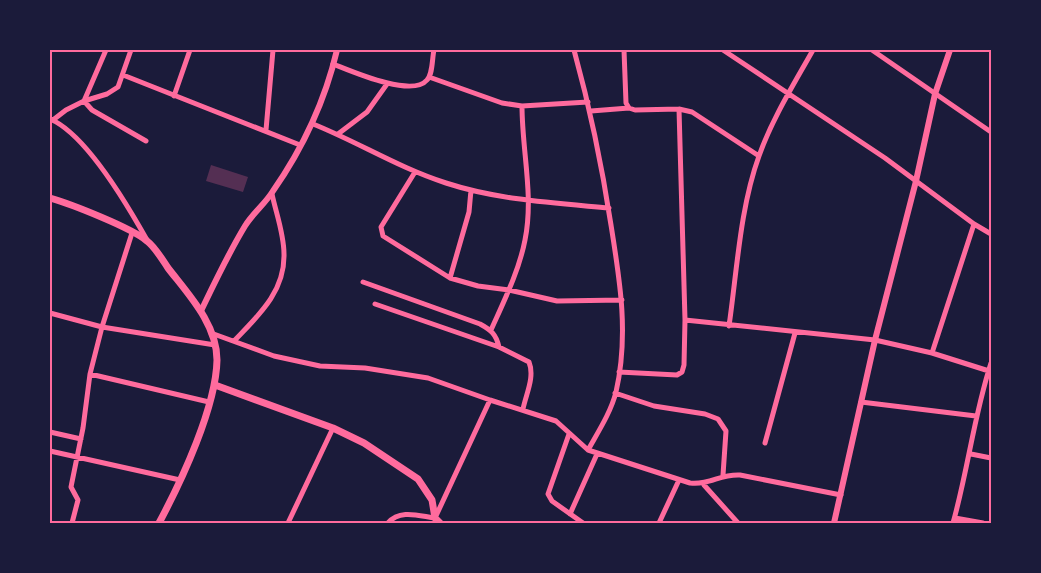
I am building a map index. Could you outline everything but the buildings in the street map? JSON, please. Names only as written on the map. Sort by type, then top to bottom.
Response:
[{"type":"main road","points":[[50,198],[147,241],[201,311],[212,333],[217,358],[215,385],[180,480],[159,523]]},
{"type":"main road","points":[[215,385],[333,428],[364,444],[418,479],[432,500],[438,521]]},
{"type":"street","points":[[84,101],[106,50]]},
{"type":"street","points":[[131,50],[124,75],[118,87],[108,94],[84,101],[52,119],[79,142],[98,164],[147,241]]},
{"type":"street","points":[[174,96],[190,50]]},
{"type":"street","points":[[266,130],[273,50]]},
{"type":"street","points":[[201,311],[222,266],[245,225],[257,208],[272,194],[313,124],[337,50]]},
{"type":"street","points":[[334,64],[387,84],[416,86],[423,84],[429,77],[434,50]]},
{"type":"street","points":[[574,50],[590,111],[608,208],[622,300],[623,342],[615,393],[604,422],[588,450]]},
{"type":"street","points":[[624,50],[626,103],[629,108]]},
{"type":"street","points":[[722,50],[788,93],[991,234]]},
{"type":"street","points":[[729,326],[749,193],[759,156],[788,93],[813,50]]},
{"type":"street","points":[[872,50],[991,132]]},
{"type":"street","points":[[834,523],[875,340],[916,181],[935,94],[950,50]]},
{"type":"street","points":[[124,75],[300,145]]},
{"type":"street","points":[[429,77],[502,103],[522,106],[588,102]]},
{"type":"street","points":[[338,134],[367,112],[387,84]]},
{"type":"street","points":[[84,101],[92,110],[146,141]]},
{"type":"street","points":[[491,330],[509,290],[525,240],[528,200],[522,106]]},
{"type":"street","points":[[590,111],[629,108],[635,110],[679,109],[702,117],[759,156]]},
{"type":"street","points":[[619,372],[677,375],[682,372],[685,320],[679,109]]},
{"type":"street","points":[[313,124],[338,134],[415,172],[471,190],[528,200],[608,208]]},
{"type":"street","points":[[415,172],[383,222],[381,232],[401,248],[450,278],[478,286],[509,290],[556,301],[622,300]]},
{"type":"street","points":[[450,278],[469,212],[471,190]]},
{"type":"street","points":[[234,341],[276,293],[283,273],[284,253],[272,194]]},
{"type":"street","points":[[932,353],[974,224]]},
{"type":"street","points":[[72,523],[78,500],[72,487],[90,374],[102,327],[132,233]]},
{"type":"street","points":[[363,282],[480,324],[491,330],[497,337],[499,347]]},
{"type":"street","points":[[375,304],[499,347],[529,362],[531,369],[523,409]]},
{"type":"street","points":[[50,314],[102,327],[215,345]]},
{"type":"street","points":[[685,320],[875,340],[932,353],[989,370]]},
{"type":"street","points":[[765,443],[795,332]]},
{"type":"street","points":[[212,333],[274,356],[320,366],[365,368],[428,378],[490,400],[523,409],[556,421],[588,450],[597,454],[679,480],[704,485],[738,523]]},
{"type":"street","points":[[983,523],[954,520],[971,454],[976,416],[991,363]]},
{"type":"street","points":[[90,374],[209,402]]},
{"type":"street","points":[[615,393],[654,406],[705,414],[718,419],[726,431],[722,475]]},
{"type":"street","points":[[388,523],[398,515],[407,514],[438,521],[490,400]]},
{"type":"street","points":[[861,402],[976,416]]},
{"type":"street","points":[[288,523],[333,428]]},
{"type":"street","points":[[50,432],[81,439]]},
{"type":"street","points":[[569,434],[548,494],[552,501],[583,523]]},
{"type":"street","points":[[50,450],[180,480]]},
{"type":"street","points":[[570,514],[597,454]]},
{"type":"street","points":[[971,454],[991,458]]},
{"type":"street","points":[[704,485],[722,475],[740,475],[841,495]]},
{"type":"street","points":[[659,523],[679,480]]}]
